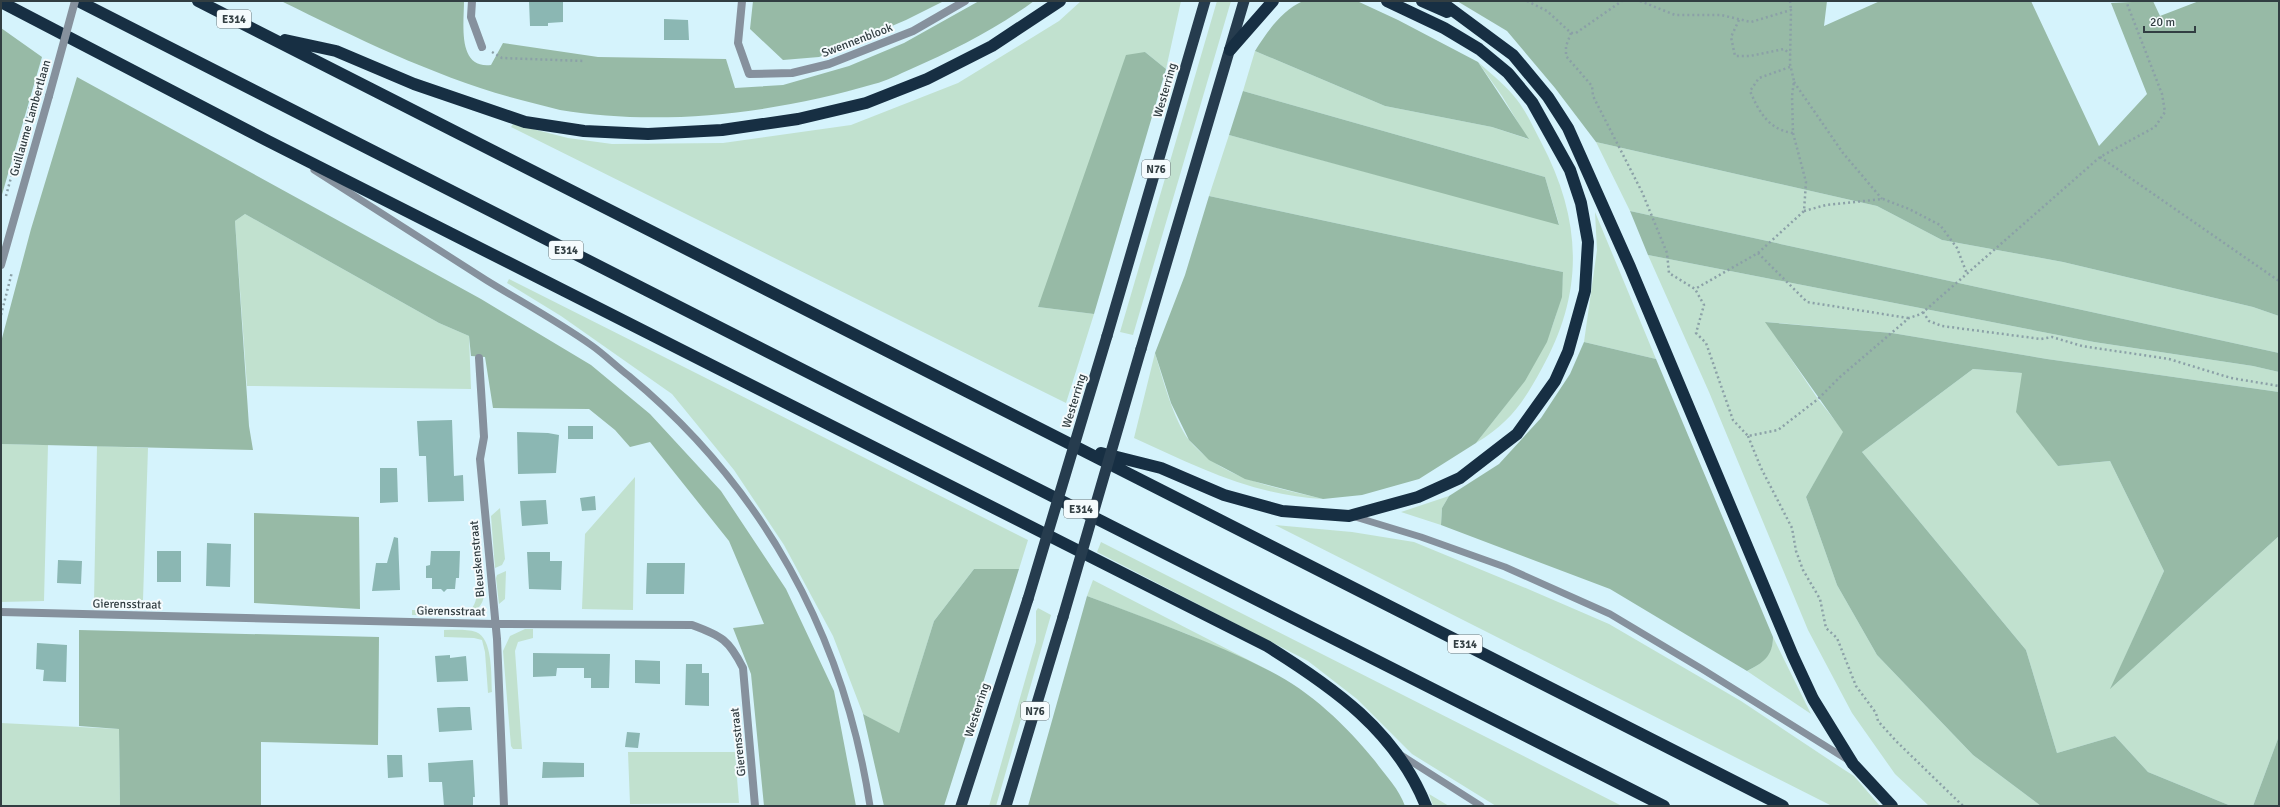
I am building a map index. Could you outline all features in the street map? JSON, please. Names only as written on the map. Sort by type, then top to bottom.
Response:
[{"type":"highway","name":"E314","points":[[78,1],[338,135],[1143,540],[1664,806]]},
{"type":"highway","name":"E314","points":[[198,1],[1783,806]]},
{"type":"highway","points":[[270,37],[336,51],[414,84],[525,122],[584,131],[648,134],[722,130],[798,119],[866,103],[927,79],[992,46],[1060,1]]},
{"type":"highway","name":"Westerring","points":[[961,806],[1028,599],[1205,1]]},
{"type":"highway","name":"N76","points":[[1006,806],[1244,1]]},
{"type":"highway","points":[[1230,50],[1273,1]]},
{"type":"highway","points":[[1075,446],[1161,468],[1224,495],[1282,511],[1349,516],[1418,497],[1460,478],[1517,434],[1555,381],[1568,352],[1585,291],[1588,242],[1581,203],[1570,170],[1532,102],[1508,73],[1479,49],[1444,28],[1387,1]]},
{"type":"highway","points":[[1422,1],[1459,17]]},
{"type":"highway","points":[[1440,1],[1459,17],[1513,55],[1548,98],[1568,128],[1630,267],[1793,656],[1813,699],[1853,764],[1892,806]]},
{"type":"highway","points":[[1,2],[268,141],[1267,646],[1319,678],[1360,713],[1399,754],[1426,806]]},
{"type":"street","name":"Guillaume Lambertlaan","points":[[1,265],[75,1]]},
{"type":"street","points":[[472,1],[471,17],[482,47]]},
{"type":"street","name":"Swennenblook","points":[[742,1],[738,43],[749,74],[792,74],[829,64],[912,31],[965,1]]},
{"type":"street","name":"Bleuskenstraat","points":[[478,358],[484,437],[480,459],[494,624],[504,806]]},
{"type":"street","name":"Gierensstraat","points":[[1,612],[494,624],[692,625],[716,634],[732,647],[743,668],[755,806]]},
{"type":"lane","points":[[268,141],[591,345],[664,406],[726,472],[773,537],[810,606],[841,686],[865,776],[870,806]]},
{"type":"lane","points":[[1349,516],[1421,537],[1505,567],[1610,614],[1702,669],[1853,764]]},
{"type":"lane","points":[[1399,754],[1481,806]]},
{"type":"path","points":[[1527,1],[1547,11],[1571,32],[1576,32],[1622,1]]},
{"type":"path","points":[[1640,1],[1675,15],[1721,15],[1751,22],[1791,10]]},
{"type":"path","points":[[1790,1],[1790,67],[1794,81],[1843,153],[1883,199]]},
{"type":"path","points":[[1748,436],[1778,430],[1818,399],[1840,377],[1909,318],[1923,312],[1968,274],[2100,157],[2155,127],[2164,112],[2162,94],[2126,1]]},
{"type":"path","points":[[1739,20],[1731,37],[1736,56],[1750,56],[1784,49],[1790,54]]},
{"type":"path","points":[[1571,32],[1566,46],[1566,56],[1592,86],[1593,96],[1642,192],[1667,253],[1669,273],[1695,289],[1704,305],[1696,333],[1706,343],[1733,420],[1748,436],[1761,468],[1792,528],[1796,551],[1803,570],[1820,599],[1826,628],[1837,638],[1856,686],[1876,714],[1878,721],[1896,741],[1963,806]]},
{"type":"path","points":[[482,47],[502,58],[584,61]]},
{"type":"path","points":[[1790,67],[1759,78],[1750,91],[1758,109],[1777,130],[1793,133]]},
{"type":"path","points":[[1794,81],[1792,96],[1793,133],[1806,182],[1804,211]]},
{"type":"path","points":[[2100,157],[2279,281]]},
{"type":"path","points":[[1695,289],[1758,253],[1804,211],[1826,205],[1883,199],[1909,209],[1940,225],[1957,248],[1968,274]]},
{"type":"path","points":[[1758,253],[1807,302],[1909,318]]},
{"type":"path","points":[[1923,312],[1929,321],[1942,326],[2041,338],[2052,337],[2082,346],[2169,359],[2231,378],[2279,386]]},
{"type":"green space","points":[[281,1],[464,1],[465,43],[472,60],[480,64],[491,65],[503,43],[598,57],[726,59],[735,88],[783,85],[849,66],[904,43],[979,1],[1034,1],[1005,21],[959,47],[879,83],[798,103],[758,109],[678,117],[638,117],[599,115],[560,110],[459,81],[399,56]]},
{"type":"green space","points":[[753,1],[944,1],[906,20],[819,57],[783,60],[750,29]]},
{"type":"green space","points":[[1081,1],[1181,1],[1166,69],[1145,52],[1038,307],[1094,314],[1066,403],[511,127],[513,124],[568,138],[612,144],[723,143],[851,125],[958,83],[1059,21]]},
{"type":"green space","points":[[1217,1],[1231,1],[1133,335],[1120,332]]},
{"type":"green space","points":[[1303,1],[1357,1],[1398,20],[1478,62],[1529,139],[1492,127],[1385,106],[1255,51],[1281,16],[1295,5]]},
{"type":"green space","points":[[1457,1],[1827,1],[1824,26],[1880,1],[2031,1],[2099,146],[2147,94],[2111,3],[2153,1],[2160,16],[2199,1],[2279,1],[2279,316],[2253,307],[2063,262],[1942,240],[1877,206],[1596,142],[1555,88],[1507,31]]},
{"type":"green space","points":[[1,28],[42,57],[1,198]]},
{"type":"green space","points":[[1255,51],[1385,106],[1492,127],[1528,139],[1502,96],[1478,62],[1509,91],[1517,100],[1528,118],[1555,171],[1564,200],[1571,228],[1573,256],[1571,284],[1565,312],[1555,341],[1528,393],[1498,428],[1476,443],[1521,384],[1545,343],[1554,321],[1560,298],[1563,272],[1209,196],[1229,135],[1559,224],[1545,177],[1243,91]]},
{"type":"green space","points":[[1145,52],[1166,69],[1094,314],[1038,307],[1126,55]]},
{"type":"green space","points":[[77,77],[481,299],[591,365],[650,414],[721,491],[786,589],[834,691],[856,806],[764,806],[751,674],[733,628],[764,624],[729,541],[650,442],[630,447],[615,430],[589,409],[493,408],[485,357],[471,356],[469,336],[439,323],[245,214],[235,221],[249,426],[253,450],[1,444],[1,342],[31,229]]},
{"type":"green space","points":[[1243,91],[1545,177],[1559,225],[1229,135]]},
{"type":"green space","points":[[1596,142],[1877,206],[1942,240],[2063,262],[2253,307],[2279,316],[2279,353],[1630,211]]},
{"type":"green space","points":[[1209,196],[1563,272],[1562,297],[1547,342],[1525,381],[1476,443],[1419,479],[1362,495],[1323,499],[1245,479],[1209,460],[1189,440],[1171,403],[1155,353],[1185,275]]},
{"type":"green space","points":[[1630,211],[2279,353],[2279,372],[2253,366],[2094,342],[1648,255]]},
{"type":"green space","points":[[1595,212],[1656,359],[1584,342],[1597,250]]},
{"type":"green space","points":[[245,214],[439,323],[469,336],[471,389],[247,386],[235,221]]},
{"type":"green space","points":[[1648,255],[2094,342],[2253,366],[2279,372],[2279,392],[2047,359],[1892,333],[1766,322],[1818,399],[1844,432],[1806,497],[1837,585],[1877,655],[1973,755],[2041,806],[1929,806],[1895,774],[1852,713],[1808,630],[1709,392]]},
{"type":"green space","points":[[509,279],[1028,540],[1019,569],[974,569],[934,621],[899,734],[863,714],[833,636],[784,545],[734,470],[672,394],[561,316],[507,283]]},
{"type":"green space","points":[[1765,322],[1892,333],[2047,359],[2279,392],[2279,536],[2110,689],[2164,571],[2110,461],[2058,466],[2016,412],[2022,373],[1973,369],[1862,452],[2026,650],[2057,753],[2115,736],[2148,772],[2231,806],[2041,806],[1973,755],[1877,655],[1837,585],[1806,497],[1843,432]]},
{"type":"green space","points":[[1584,342],[1656,359],[1773,637],[1773,644],[1766,658],[1758,665],[1747,671],[1610,589],[1441,525],[1442,508],[1449,496],[1499,464],[1541,418],[1570,374]]},
{"type":"green space","points":[[1155,353],[1178,422],[1189,440],[1202,454],[1217,464],[1251,480],[1269,486],[1323,499],[1298,497],[1249,486],[1203,469],[1134,438]]},
{"type":"green space","points":[[1973,369],[2022,373],[2058,466],[2110,461],[2164,571],[2111,688],[2279,536],[2279,736],[2253,806],[2231,806],[2148,772],[2115,736],[2057,753],[2026,650],[1862,452]]},
{"type":"green space","points":[[1,444],[48,445],[44,601],[1,602]]},
{"type":"green space","points":[[97,446],[148,448],[143,600],[94,601]]},
{"type":"green space","points":[[635,477],[633,610],[582,609],[585,534]]},
{"type":"green space","points":[[1449,496],[1442,508],[1441,525],[1401,512]]},
{"type":"green space","points":[[500,508],[505,559],[502,565],[495,568],[491,516]]},
{"type":"green space","points":[[254,513],[359,517],[360,609],[254,603]]},
{"type":"green space","points":[[1275,525],[1352,532],[1414,542],[1609,624],[1741,701],[1854,776],[1880,806],[1832,806]]},
{"type":"green space","points":[[1101,542],[1622,806],[1496,806],[1412,754],[1357,699],[1308,661],[1097,552]]},
{"type":"green space","points":[[974,569],[1019,569],[944,806],[884,806],[863,714],[899,733],[934,621]]},
{"type":"green space","points":[[506,571],[505,599],[499,604],[496,578],[497,575]]},
{"type":"green space","points":[[480,574],[484,574],[484,594],[481,604],[473,612],[466,616],[412,615],[412,610],[465,613],[470,610],[475,603],[476,578],[479,579]]},
{"type":"green space","points":[[1093,580],[1270,671],[1187,634],[1087,596]]},
{"type":"green space","points":[[1087,596],[1225,650],[1285,679],[1313,699],[1340,722],[1364,748],[1396,788],[1405,806],[1028,806]]},
{"type":"green space","points":[[1038,608],[1051,615],[996,806],[989,806],[1036,642],[1036,611]]},
{"type":"green space","points":[[525,629],[533,629],[533,638],[518,642],[515,651],[522,749],[513,749],[511,746],[503,651],[510,636]]},
{"type":"green space","points":[[79,630],[379,637],[378,745],[261,742],[261,806],[120,806],[119,729],[79,726]]},
{"type":"green space","points":[[444,630],[469,630],[482,636],[486,642],[490,658],[492,692],[488,693],[485,652],[482,640],[474,638],[444,637]]},
{"type":"green space","points":[[1773,637],[1811,714],[1747,671],[1766,658],[1771,648]]},
{"type":"green space","points":[[1,723],[119,729],[120,806],[1,806]]},
{"type":"green space","points":[[2279,736],[2279,806],[2253,806]]},
{"type":"green space","points":[[628,752],[735,752],[739,803],[630,804]]},
{"type":"green space","points":[[1429,794],[1449,806],[1433,806]]},
{"type":"building","points":[[529,1],[563,1],[563,22],[548,23],[548,26],[530,26]]},
{"type":"building","points":[[664,19],[688,20],[689,40],[664,40]]},
{"type":"building","points":[[452,420],[454,476],[463,475],[464,501],[428,502],[426,456],[419,456],[417,421]]},
{"type":"building","points":[[568,426],[593,426],[593,439],[568,439]]},
{"type":"building","points":[[517,432],[548,433],[559,435],[556,473],[518,474]]},
{"type":"building","points":[[380,468],[397,468],[398,502],[380,503]]},
{"type":"building","points":[[595,496],[596,510],[582,511],[580,498]]},
{"type":"building","points":[[546,500],[548,524],[522,526],[520,501]]},
{"type":"building","points":[[394,537],[398,538],[400,590],[372,591],[376,563],[387,563]]},
{"type":"building","points":[[207,543],[231,544],[230,587],[206,586]]},
{"type":"building","points":[[157,551],[181,551],[181,582],[157,582]]},
{"type":"building","points":[[431,551],[460,551],[459,578],[456,578],[455,589],[447,589],[444,592],[441,589],[432,589],[432,578],[426,578],[426,566],[430,565]]},
{"type":"building","points":[[527,552],[550,552],[550,561],[562,561],[561,590],[529,589]]},
{"type":"building","points":[[58,560],[82,561],[81,584],[57,583]]},
{"type":"building","points":[[647,563],[685,563],[684,594],[646,594]]},
{"type":"building","points":[[37,643],[67,645],[66,682],[43,681],[44,670],[36,669]]},
{"type":"building","points":[[533,653],[610,654],[609,688],[591,688],[591,678],[584,678],[584,668],[557,668],[556,676],[533,677]]},
{"type":"building","points":[[450,655],[450,658],[466,656],[468,681],[437,682],[435,656]]},
{"type":"building","points":[[635,660],[660,661],[660,684],[635,683]]},
{"type":"building","points":[[686,664],[702,664],[702,673],[709,673],[709,706],[685,705]]},
{"type":"building","points":[[470,707],[472,730],[439,732],[437,708]]},
{"type":"building","points":[[627,732],[640,733],[638,748],[625,747]]},
{"type":"building","points":[[387,755],[402,755],[403,777],[388,778]]},
{"type":"building","points":[[473,760],[475,797],[473,797],[473,806],[444,806],[442,782],[429,782],[428,763]]},
{"type":"building","points":[[543,762],[584,763],[584,777],[542,778]]}]
